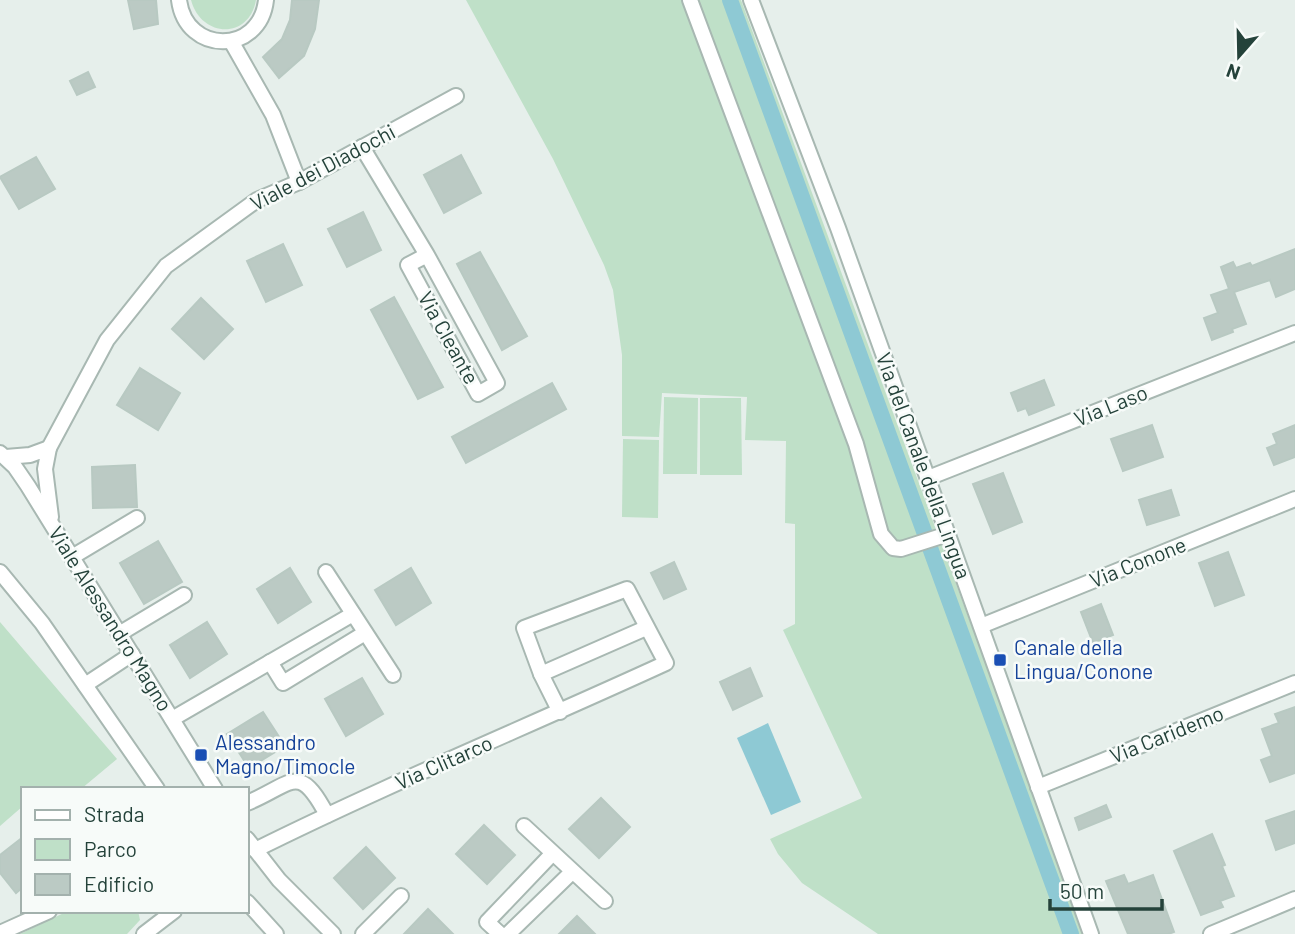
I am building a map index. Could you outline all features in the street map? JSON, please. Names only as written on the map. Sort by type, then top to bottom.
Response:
[{"type":"street","points":[[179,0],[185,20],[197,33],[212,40],[231,41],[253,30],[263,15],[266,0]]},
{"type":"street","points":[[690,0],[856,444],[881,534],[893,548],[911,547],[941,536]]},
{"type":"street","name":"Via del Canale della Lingua","points":[[751,0],[838,228],[928,478],[941,536],[981,626],[1091,934]]},
{"type":"street","points":[[231,41],[273,114],[299,181]]},
{"type":"street","name":"Viale dei Diadochi","points":[[52,526],[45,469],[49,448],[107,340],[166,266],[257,200],[299,181],[456,96]]},
{"type":"street","name":"Via Cleante","points":[[362,147],[427,255],[497,383],[478,394],[408,265],[427,255]]},
{"type":"street","name":"Via Laso","points":[[928,478],[1295,333]]},
{"type":"street","points":[[3,455],[30,455],[49,448]]},
{"type":"street","name":"Viale Alessandro Magno","points":[[3,455],[19,472],[214,787]]},
{"type":"street","name":"Via Conone","points":[[981,626],[1295,499]]},
{"type":"street","points":[[72,557],[137,518]]},
{"type":"street","points":[[0,572],[42,623],[156,787]]},
{"type":"street","points":[[326,572],[393,675]]},
{"type":"street","name":"Via Clitarco","points":[[251,845],[327,815],[560,712],[666,663],[627,589],[524,628],[541,674],[560,712]]},
{"type":"street","points":[[120,634],[184,595]]},
{"type":"street","points":[[173,719],[353,614]]},
{"type":"street","points":[[541,674],[646,628]]},
{"type":"street","points":[[270,662],[283,683],[365,633]]},
{"type":"street","points":[[85,685],[132,654]]},
{"type":"street","name":"Via Caridemo","points":[[1038,787],[1295,683]]},
{"type":"street","points":[[248,803],[290,782],[300,781],[314,791],[327,815]]},
{"type":"street","points":[[524,826],[605,901]]},
{"type":"street","points":[[251,845],[288,889],[333,934]]},
{"type":"street","points":[[500,934],[487,922],[552,854]]},
{"type":"street","points":[[508,934],[572,872]]},
{"type":"street","points":[[363,934],[401,896]]},
{"type":"street","points":[[1210,934],[1295,899]]},
{"type":"street","points":[[248,903],[276,934]]},
{"type":"street","points":[[0,933],[45,913]]},
{"type":"street","points":[[149,930],[171,913]]},
{"type":"green space","points":[[191,0],[256,0],[252,13],[244,22],[235,28],[225,29],[204,22],[196,13]]},
{"type":"green space","points":[[466,0],[741,0],[1085,934],[878,934],[802,883],[778,854],[770,839],[862,798],[783,630],[795,624],[795,524],[785,523],[786,441],[745,440],[747,397],[662,393],[659,437],[622,436],[622,355],[613,290],[604,265],[553,159]]},
{"type":"green space","points":[[664,397],[698,398],[697,474],[663,474]]},
{"type":"green space","points":[[700,398],[741,398],[742,475],[700,475]]},
{"type":"green space","points":[[623,439],[659,440],[658,518],[622,517]]},
{"type":"green space","points":[[0,622],[117,759],[83,787],[21,787],[21,808],[0,826]]},
{"type":"green space","points":[[64,913],[138,913],[140,920],[127,934],[20,934]]},
{"type":"water","points":[[768,723],[801,802],[771,815],[737,738]]},
{"type":"building","points":[[128,0],[156,0],[158,24],[134,29]]},
{"type":"building","points":[[292,0],[319,0],[315,29],[304,56],[279,78],[263,57],[282,39],[290,20]]},
{"type":"building","points":[[88,72],[95,87],[77,95],[70,81]]},
{"type":"building","points":[[461,155],[481,193],[444,213],[424,175]]},
{"type":"building","points":[[36,157],[55,189],[19,209],[0,177]]},
{"type":"building","points":[[363,212],[381,250],[347,267],[328,229]]},
{"type":"building","points":[[283,244],[302,285],[266,302],[247,261]]},
{"type":"building","points":[[1295,249],[1295,289],[1276,297],[1270,280],[1234,292],[1246,324],[1212,340],[1204,318],[1218,313],[1211,295],[1229,289],[1221,267],[1233,262],[1236,268],[1250,263],[1252,266]]},
{"type":"building","points":[[480,252],[527,336],[502,350],[457,264]]},
{"type":"building","points":[[394,297],[443,387],[418,399],[371,310]]},
{"type":"building","points":[[201,298],[233,329],[204,359],[172,329]]},
{"type":"building","points":[[140,368],[180,393],[158,430],[117,405]]},
{"type":"building","points":[[1044,380],[1054,405],[1029,415],[1026,408],[1018,411],[1011,393]]},
{"type":"building","points":[[552,383],[566,409],[466,463],[452,437]]},
{"type":"building","points":[[1152,425],[1163,457],[1123,471],[1111,439]]},
{"type":"building","points":[[1295,425],[1295,457],[1274,465],[1267,448],[1277,444],[1273,434]]},
{"type":"building","points":[[135,465],[137,507],[93,508],[92,467]]},
{"type":"building","points":[[1003,473],[1022,522],[993,534],[973,484]]},
{"type":"building","points":[[1171,490],[1179,515],[1147,525],[1139,500]]},
{"type":"building","points":[[158,541],[182,582],[144,604],[120,563]]},
{"type":"building","points":[[1228,552],[1244,595],[1215,606],[1199,563]]},
{"type":"building","points":[[674,562],[686,589],[664,599],[651,573]]},
{"type":"building","points":[[290,568],[311,602],[278,623],[257,589]]},
{"type":"building","points":[[411,568],[431,603],[396,625],[375,590]]},
{"type":"building","points":[[1101,604],[1113,635],[1093,643],[1081,612]]},
{"type":"building","points":[[207,622],[227,654],[190,678],[170,645]]},
{"type":"building","points":[[750,668],[762,696],[733,710],[720,682]]},
{"type":"building","points":[[362,678],[383,714],[346,736],[325,699]]},
{"type":"building","points":[[1295,707],[1295,773],[1270,782],[1261,760],[1272,756],[1262,729],[1279,723],[1275,714]]},
{"type":"building","points":[[263,712],[285,746],[249,768],[227,734]]},
{"type":"building","points":[[601,798],[630,827],[599,858],[569,829]]},
{"type":"building","points":[[1106,805],[1111,817],[1079,830],[1075,818]]},
{"type":"building","points":[[1295,811],[1295,843],[1276,850],[1266,821]]},
{"type":"building","points":[[484,825],[515,855],[487,884],[456,854]]},
{"type":"building","points":[[1212,834],[1234,896],[1220,901],[1223,907],[1201,915],[1174,851]]},
{"type":"building","points":[[21,839],[21,889],[16,893],[0,873],[0,855]]},
{"type":"building","points":[[366,847],[395,878],[363,909],[334,878]]},
{"type":"building","points":[[1124,875],[1128,884],[1153,875],[1174,932],[1128,934],[1106,881]]},
{"type":"building","points":[[428,909],[453,934],[404,934]]},
{"type":"building","points":[[577,916],[595,934],[559,934]]},
{"type":"waterway","points":[[730,0],[1071,934]]},
{"type":"place","name":"Canale della Lingua/Conone","points":[[1000,660]]},
{"type":"place","name":"Alessandro Magno/Timocle","points":[[201,755]]}]
